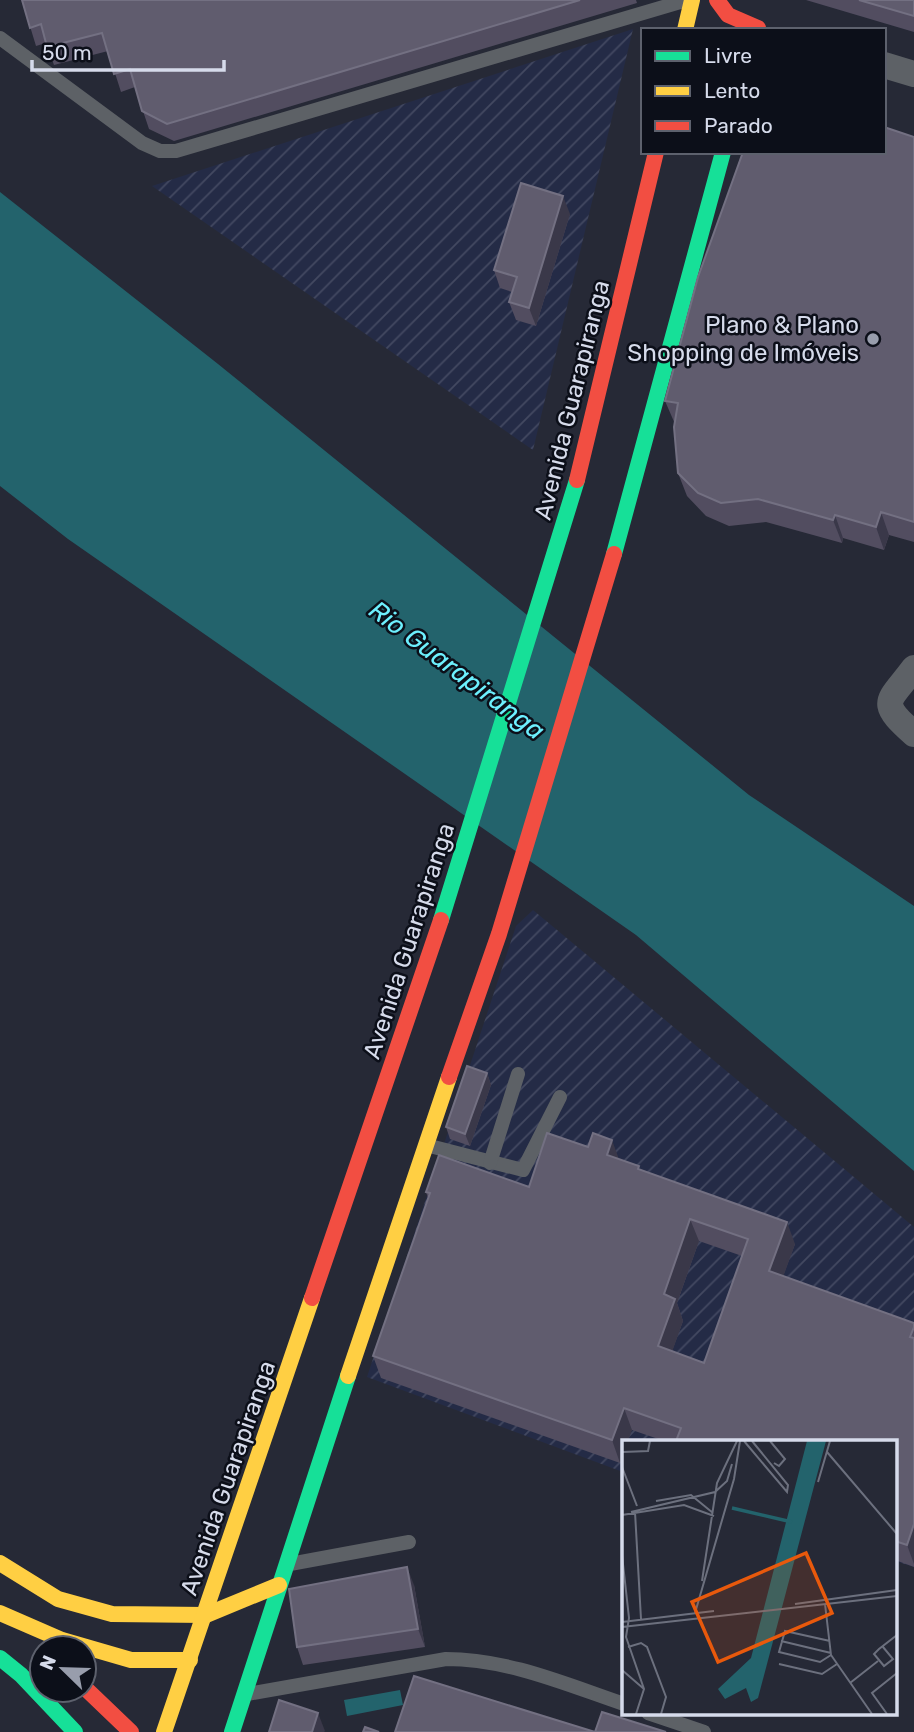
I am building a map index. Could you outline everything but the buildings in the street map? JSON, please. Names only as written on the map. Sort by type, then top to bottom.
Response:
[{"type":"main road","points":[[685,28],[690,0]]},
{"type":"main road","points":[[717,0],[719,8],[730,18],[760,24]]},
{"type":"main road","name":"Avenida Guarapiranga","points":[[164,1732],[453,886],[582,463],[656,154]]},
{"type":"main road","points":[[232,1732],[425,1145],[499,934],[633,492],[722,154]]},
{"type":"main road","points":[[0,1563],[58,1599],[112,1614],[206,1615],[279,1585]]},
{"type":"main road","points":[[0,1615],[62,1640],[131,1660],[190,1660]]},
{"type":"main road","points":[[0,1615],[28,1639]]},
{"type":"main road","points":[[0,1658],[21,1675],[75,1732]]},
{"type":"main road","points":[[98,1700],[131,1732]]},
{"type":"street","points":[[886,66],[914,74]]},
{"type":"street","points":[[914,668],[890,700],[890,711],[914,734]]},
{"type":"lane","points":[[0,38],[142,144],[160,151],[176,151],[690,0]]},
{"type":"lane","points":[[490,1163],[518,1074]]},
{"type":"lane","points":[[425,1145],[523,1170],[560,1097]]},
{"type":"lane","points":[[285,1565],[409,1542]]},
{"type":"lane","points":[[244,1695],[446,1659],[478,1659],[505,1664],[622,1703]]},
{"type":"lane","points":[[651,1714],[705,1732]]},
{"type":"shaded area","points":[[633,29],[533,450],[152,186]]},
{"type":"shaded area","points":[[533,910],[914,1227],[914,1567],[897,1562],[897,1440],[622,1440],[622,1472],[367,1377],[516,926]]},
{"type":"water","name":"Rio Guarapiranga","points":[[0,192],[218,364],[749,795],[914,906],[914,1171],[636,935],[68,539],[0,486]]},
{"type":"water","points":[[400,1690],[403,1705],[347,1716],[344,1700]]},
{"type":"traffic: fast","points":[[614,554],[722,154]]},
{"type":"traffic: fast","points":[[441,920],[577,480]]},
{"type":"traffic: fast","points":[[232,1732],[348,1376]]},
{"type":"traffic: fast","points":[[0,1658],[21,1675],[75,1732]]},
{"type":"traffic: slow","points":[[685,28],[692,0]]},
{"type":"traffic: slow","points":[[348,1376],[449,1077]]},
{"type":"traffic: slow","points":[[164,1732],[312,1298]]},
{"type":"traffic: slow","points":[[0,1563],[58,1599],[112,1614],[206,1615],[279,1585]]},
{"type":"traffic: slow","points":[[0,1613],[62,1640],[131,1660],[190,1660]]},
{"type":"traffic: jam","points":[[717,0],[728,15],[758,28]]},
{"type":"traffic: jam","points":[[577,480],[656,154]]},
{"type":"traffic: jam","points":[[449,1077],[499,934],[614,554]]},
{"type":"traffic: jam","points":[[312,1298],[441,920]]},
{"type":"traffic: jam","points":[[98,1700],[131,1732]]},
{"type":"place","name":"Plano & Plano Shopping de Imóveis","points":[[873,339]]}]
